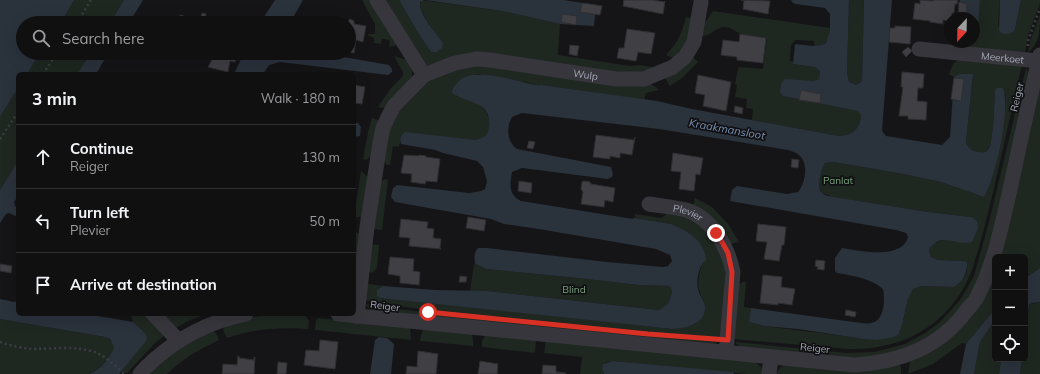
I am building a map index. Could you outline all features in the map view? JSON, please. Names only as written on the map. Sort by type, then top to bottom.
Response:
[{"type":"street","points":[[377,0],[424,75]]},
{"type":"street","name":"Wulp","points":[[357,316],[367,227],[383,128],[394,106],[424,75],[455,63],[476,59],[616,79],[644,79],[673,68],[685,57],[694,42],[701,2]]},
{"type":"street","name":"Meerkoet","points":[[919,49],[1035,58]]},
{"type":"street","name":"Reiger","points":[[357,316],[854,365],[888,361],[909,354],[928,345],[944,334],[960,320],[978,296],[996,249],[1035,58]]},
{"type":"street","name":"Plevier","points":[[649,204],[686,210],[701,218],[710,226],[722,242],[731,260],[732,272],[726,352]]},
{"type":"street","points":[[154,316],[178,341]]},
{"type":"street","points":[[140,374],[160,355],[193,332],[216,322],[238,316]]},
{"type":"street","points":[[769,374],[771,357]]},
{"type":"path","points":[[81,16],[91,0]]},
{"type":"path","points":[[1035,58],[1028,41],[1040,8]]},
{"type":"path","points":[[44,72],[52,60]]},
{"type":"path","points":[[0,139],[16,115]]},
{"type":"path","points":[[0,342],[23,348],[61,347],[92,351],[105,358],[123,374]]},
{"type":"green space","points":[[74,0],[124,0],[114,16],[65,16]]},
{"type":"green space","points":[[362,0],[371,0],[398,45],[389,47],[390,41],[385,39],[382,39],[381,44],[374,43],[374,38],[368,34],[375,33],[375,24]]},
{"type":"green space","points":[[383,0],[399,0],[431,52],[443,43],[424,16],[421,0],[502,11],[560,24],[558,55],[630,66],[641,65],[656,68],[629,75],[501,56],[425,65]]},
{"type":"green space","points":[[849,0],[864,0],[862,79],[861,82],[856,85],[849,82],[847,73]]},
{"type":"green space","points":[[980,0],[1000,0],[998,24],[1000,32],[1015,29],[1021,0],[1040,0],[1028,36],[1025,53],[972,48],[980,48],[980,12],[978,12]]},
{"type":"green space","points":[[713,11],[830,28],[828,39],[822,45],[814,46],[814,41],[796,40],[791,45],[790,61],[794,61],[793,64],[814,67],[820,71],[819,79],[784,96],[857,111],[861,115],[857,128],[852,133],[839,136],[752,120],[753,109],[746,108],[747,99],[735,97],[737,85],[735,84],[739,67],[763,69],[767,38],[742,34],[724,27],[721,27],[707,35],[701,36],[704,24]]},
{"type":"green space","points":[[1040,15],[1037,40],[1032,49],[1028,52],[1031,39]]},
{"type":"green space","points":[[686,17],[694,19],[693,32],[677,58],[667,56],[679,37]]},
{"type":"green space","points":[[691,55],[698,62],[682,78],[670,86],[665,78]]},
{"type":"green space","points":[[394,56],[407,60],[412,70],[412,77],[387,109],[378,107],[391,88],[403,76],[403,72]]},
{"type":"green space","name":"Panlat","points":[[961,57],[1022,65],[993,192],[972,271],[960,295],[948,310],[935,322],[920,332],[885,346],[867,349],[847,349],[734,339],[737,285],[743,282],[746,282],[744,307],[751,308],[749,322],[764,326],[877,340],[902,325],[908,299],[913,289],[921,286],[954,287],[966,275],[967,263],[965,261],[938,260],[931,257],[929,250],[937,242],[947,240],[968,243],[971,217],[928,212],[833,197],[822,193],[819,182],[820,174],[825,163],[834,162],[941,182],[984,197],[993,175],[1000,147],[1003,132],[1005,94],[996,88],[990,147],[986,152],[977,152],[969,148],[966,142],[973,74],[959,74],[954,77],[949,74],[953,64]]},
{"type":"green space","points":[[36,60],[86,60],[78,72],[28,72]]},
{"type":"green space","points":[[469,65],[650,83],[659,90],[646,93],[644,100],[536,85],[516,80],[477,74],[456,96],[476,103],[484,109],[489,119],[489,130],[486,137],[474,140],[446,137],[401,137],[399,147],[393,146],[390,165],[387,165],[382,159],[385,140],[396,115],[430,79]]},
{"type":"green space","points":[[1026,68],[1028,72],[989,252],[973,292],[959,311],[936,333],[909,349],[859,359],[740,347],[735,342],[847,353],[874,352],[905,344],[925,333],[940,322],[960,300],[974,276],[990,218]]},
{"type":"green space","points":[[1040,79],[1040,268],[1028,276],[1028,254],[999,254]]},
{"type":"green space","points":[[16,91],[16,164],[0,190],[0,117]]},
{"type":"green space","points":[[372,118],[381,121],[372,156],[366,160],[363,159]]},
{"type":"green space","points":[[361,171],[369,178],[364,216],[356,218],[356,205]]},
{"type":"green space","points":[[385,179],[388,180],[382,230],[375,229],[373,227],[379,183]]},
{"type":"green space","points":[[695,198],[712,207],[728,224],[739,242],[730,244],[693,208]]},
{"type":"green space","points":[[670,212],[687,215],[708,230],[726,263],[721,338],[618,330],[458,313],[364,300],[365,285],[369,284],[383,286],[377,290],[672,329],[704,301],[698,287],[703,262],[671,224],[635,219],[635,214],[661,218]]},
{"type":"green space","points":[[356,232],[361,235],[356,274]]},
{"type":"green space","points":[[379,245],[377,268],[372,273],[367,270],[370,246]]},
{"type":"green space","name":"Blind","points":[[474,264],[486,269],[638,285],[668,286],[671,288],[672,292],[668,304],[660,310],[487,291],[470,291]]},
{"type":"green space","points":[[992,271],[992,313],[966,344],[962,343],[933,364],[908,374],[910,362]]},
{"type":"green space","points":[[1040,302],[1040,374],[1020,374],[1022,362],[1028,362],[1028,315],[1030,304]]},
{"type":"green space","points":[[365,304],[418,312],[499,321],[719,341],[715,344],[371,311]]},
{"type":"green space","points":[[132,316],[148,316],[164,336],[156,342],[127,373],[121,371],[145,334],[133,322]]},
{"type":"green space","points":[[162,316],[201,316],[190,320],[176,328]]},
{"type":"green space","points":[[260,316],[306,316],[309,321],[308,329],[267,329],[227,338],[223,330],[225,324]]},
{"type":"green space","points":[[318,318],[410,327],[411,340],[315,330],[316,320]]},
{"type":"green space","points":[[0,319],[105,337],[111,341],[114,348],[104,363],[89,374],[0,374]]},
{"type":"green space","points":[[992,324],[992,362],[1001,362],[999,374],[974,374],[980,342]]},
{"type":"green space","points":[[424,328],[472,333],[473,346],[420,341]]},
{"type":"green space","points":[[211,330],[216,333],[219,340],[192,355],[167,374],[149,374],[181,345]]},
{"type":"green space","points":[[486,334],[536,339],[535,353],[482,347],[482,341]]},
{"type":"green space","points":[[546,340],[754,361],[761,367],[764,374],[746,374],[613,361],[604,363],[604,374],[580,374],[582,357],[544,353]]},
{"type":"green space","points":[[788,364],[899,364],[901,367],[901,374],[775,374],[781,367]]},
{"type":"water","points":[[0,0],[74,0],[65,16],[16,16],[16,60],[36,60],[28,72],[16,72],[16,91],[0,117]]},
{"type":"water","points":[[124,0],[143,0],[133,16],[114,16]]},
{"type":"water","points":[[275,0],[303,0],[294,16],[265,16]]},
{"type":"water","points":[[399,0],[424,0],[420,2],[422,13],[428,24],[443,43],[442,48],[436,52],[431,52]]},
{"type":"water","points":[[425,0],[563,0],[596,5],[594,26],[560,24],[502,11]]},
{"type":"water","name":"Kraakmansloot","points":[[791,0],[849,0],[847,73],[849,82],[856,85],[861,82],[862,79],[864,0],[892,0],[882,131],[886,136],[942,145],[950,137],[954,77],[959,74],[973,74],[966,142],[969,148],[974,151],[986,152],[990,147],[993,127],[995,91],[996,88],[1003,88],[1005,98],[1004,127],[993,175],[989,188],[984,197],[941,182],[903,174],[834,162],[825,163],[823,166],[819,187],[824,195],[928,212],[971,217],[977,221],[978,228],[972,242],[960,243],[944,240],[934,244],[929,250],[931,257],[938,260],[965,261],[967,263],[965,274],[962,280],[954,287],[921,286],[913,289],[908,299],[898,335],[877,340],[864,339],[798,329],[764,326],[749,322],[751,308],[861,323],[876,321],[883,309],[883,289],[873,282],[856,276],[837,273],[835,271],[835,258],[842,248],[869,252],[898,249],[904,244],[908,237],[906,233],[896,230],[730,201],[732,190],[737,186],[787,194],[798,192],[803,184],[805,169],[803,160],[796,153],[788,150],[659,129],[522,113],[512,117],[508,130],[509,138],[517,149],[611,167],[613,174],[612,177],[608,179],[522,168],[512,172],[511,189],[514,196],[521,201],[671,224],[689,233],[699,242],[705,253],[706,260],[700,269],[697,282],[697,286],[705,305],[702,317],[694,324],[683,328],[672,329],[381,298],[377,296],[377,290],[383,286],[435,290],[487,291],[659,310],[668,304],[672,292],[671,288],[668,286],[638,285],[486,269],[475,264],[474,260],[478,248],[663,267],[668,266],[672,261],[670,255],[656,249],[504,224],[491,219],[395,202],[391,197],[393,188],[397,185],[469,193],[485,189],[487,181],[483,167],[477,161],[435,150],[401,144],[400,141],[402,135],[405,132],[475,140],[485,136],[488,133],[489,127],[487,112],[483,107],[452,93],[454,87],[463,78],[477,75],[501,77],[535,85],[657,101],[692,109],[839,136],[852,133],[857,128],[860,120],[861,115],[857,111],[783,96],[780,92],[781,84],[785,79],[813,81],[819,79],[820,71],[814,67],[793,64],[795,44],[814,46],[826,43],[830,30],[830,14],[825,8],[796,4]]},
{"type":"water","points":[[960,0],[980,0],[979,12],[959,12]]},
{"type":"water","points":[[1000,0],[1021,0],[1015,29],[1010,34],[1001,33],[999,30]]},
{"type":"water","points":[[356,59],[389,65],[392,69],[392,72],[388,75],[280,62],[269,65],[264,72],[235,72],[241,60]]},
{"type":"water","points":[[86,60],[104,60],[97,72],[78,72]]},
{"type":"water","points":[[356,122],[361,127],[360,136],[356,137]]},
{"type":"water","points":[[16,164],[16,199],[14,202],[16,207],[16,216],[9,213],[6,214],[0,223],[0,190]]},
{"type":"water","points":[[1040,268],[1040,302],[1029,305],[1028,313],[1028,290],[1028,276]]},
{"type":"water","points":[[0,299],[14,302],[16,301],[16,316],[98,316],[133,322],[146,334],[147,338],[119,374],[89,374],[101,367],[112,352],[114,348],[110,339],[0,319]]},
{"type":"water","points":[[992,313],[992,324],[980,342],[974,374],[960,374],[966,344]]},
{"type":"water","points":[[379,337],[387,338],[394,344],[391,374],[370,374],[375,340]]},
{"type":"water","points":[[613,361],[733,372],[734,374],[604,374],[602,368],[603,364]]},
{"type":"water","points":[[1001,362],[1022,362],[1020,374],[999,374]]},
{"type":"building","points":[[624,0],[665,1],[663,14],[623,6]]},
{"type":"building","points":[[744,0],[770,1],[768,14],[743,9]]},
{"type":"building","points":[[920,0],[958,0],[957,4],[955,4],[954,12],[944,12],[943,24],[913,19],[915,3],[920,4]]},
{"type":"building","points":[[959,2],[967,4],[966,12],[958,12]]},
{"type":"building","points":[[582,3],[602,6],[600,15],[580,12]]},
{"type":"building","points":[[202,13],[206,14],[206,16],[201,16]]},
{"type":"building","points":[[562,14],[577,16],[576,25],[561,22]]},
{"type":"building","points":[[356,24],[366,26],[363,42],[356,40]]},
{"type":"building","points":[[895,26],[911,27],[910,44],[889,42],[890,28],[895,28]]},
{"type":"building","points":[[627,29],[655,33],[651,54],[638,52],[636,61],[617,58],[619,48],[624,48]]},
{"type":"building","points":[[740,34],[766,38],[763,63],[737,60],[737,57],[721,55],[723,40],[739,42]]},
{"type":"building","points":[[570,45],[579,46],[577,56],[569,54]]},
{"type":"building","points":[[908,47],[912,51],[906,57],[902,52]]},
{"type":"building","points":[[212,60],[235,60],[235,62],[230,61],[228,72],[208,67]]},
{"type":"building","points":[[902,72],[924,74],[923,88],[918,88],[917,101],[927,102],[926,120],[908,119],[908,116],[899,116],[903,87],[901,87]]},
{"type":"building","points":[[698,75],[731,82],[726,111],[703,106],[705,95],[695,93]]},
{"type":"building","points":[[954,78],[964,79],[961,101],[951,99]]},
{"type":"building","points":[[356,85],[365,87],[362,104],[356,103]]},
{"type":"building","points":[[801,90],[821,94],[820,103],[799,100]]},
{"type":"building","points":[[735,106],[743,108],[742,114],[734,112]]},
{"type":"building","points":[[596,135],[634,140],[635,137],[632,155],[620,153],[620,158],[610,156],[610,159],[593,157]]},
{"type":"building","points":[[529,141],[535,142],[533,149],[527,148]]},
{"type":"building","points":[[673,153],[703,158],[700,175],[696,174],[694,191],[679,189],[681,172],[671,171]]},
{"type":"building","points":[[404,155],[419,155],[440,159],[437,182],[426,181],[425,184],[411,182],[412,174],[401,173]]},
{"type":"building","points":[[792,159],[799,160],[798,168],[791,167]]},
{"type":"building","points":[[519,181],[532,183],[531,193],[518,191]]},
{"type":"building","points":[[582,182],[590,182],[591,184],[615,188],[613,202],[605,200],[604,207],[581,204],[583,192],[581,189]]},
{"type":"building","points":[[468,217],[486,220],[484,231],[466,228]]},
{"type":"building","points":[[401,219],[428,222],[427,228],[434,229],[433,238],[441,239],[441,249],[409,246],[410,238],[399,237]]},
{"type":"building","points":[[758,224],[786,227],[784,245],[782,245],[779,261],[764,259],[767,242],[756,241]]},
{"type":"building","points":[[390,257],[414,259],[413,271],[420,272],[419,285],[400,283],[400,276],[388,274]]},
{"type":"building","points":[[816,260],[825,261],[824,270],[817,269],[818,267],[815,266]]},
{"type":"building","points":[[0,264],[12,266],[11,273],[0,271]]},
{"type":"building","points":[[763,275],[782,277],[781,287],[795,289],[792,305],[760,303]]},
{"type":"building","points":[[460,276],[467,277],[466,282],[459,282]]},
{"type":"building","points":[[846,310],[856,312],[855,317],[845,315]]},
{"type":"building","points":[[320,340],[338,342],[335,369],[304,365],[306,350],[319,351]]},
{"type":"building","points":[[418,351],[438,354],[436,374],[406,374],[407,366],[417,367]]},
{"type":"building","points":[[238,356],[239,358],[254,360],[255,357],[254,374],[222,374],[223,364],[237,365]]},
{"type":"building","points":[[480,361],[498,364],[497,374],[478,374]]},
{"type":"building","points":[[278,362],[287,363],[286,374],[277,374]]},
{"type":"building","points":[[543,365],[556,366],[556,372],[566,374],[542,374]]},
{"type":"route","points":[[428,312],[687,338],[728,340],[732,272],[731,260],[716,233]]}]
